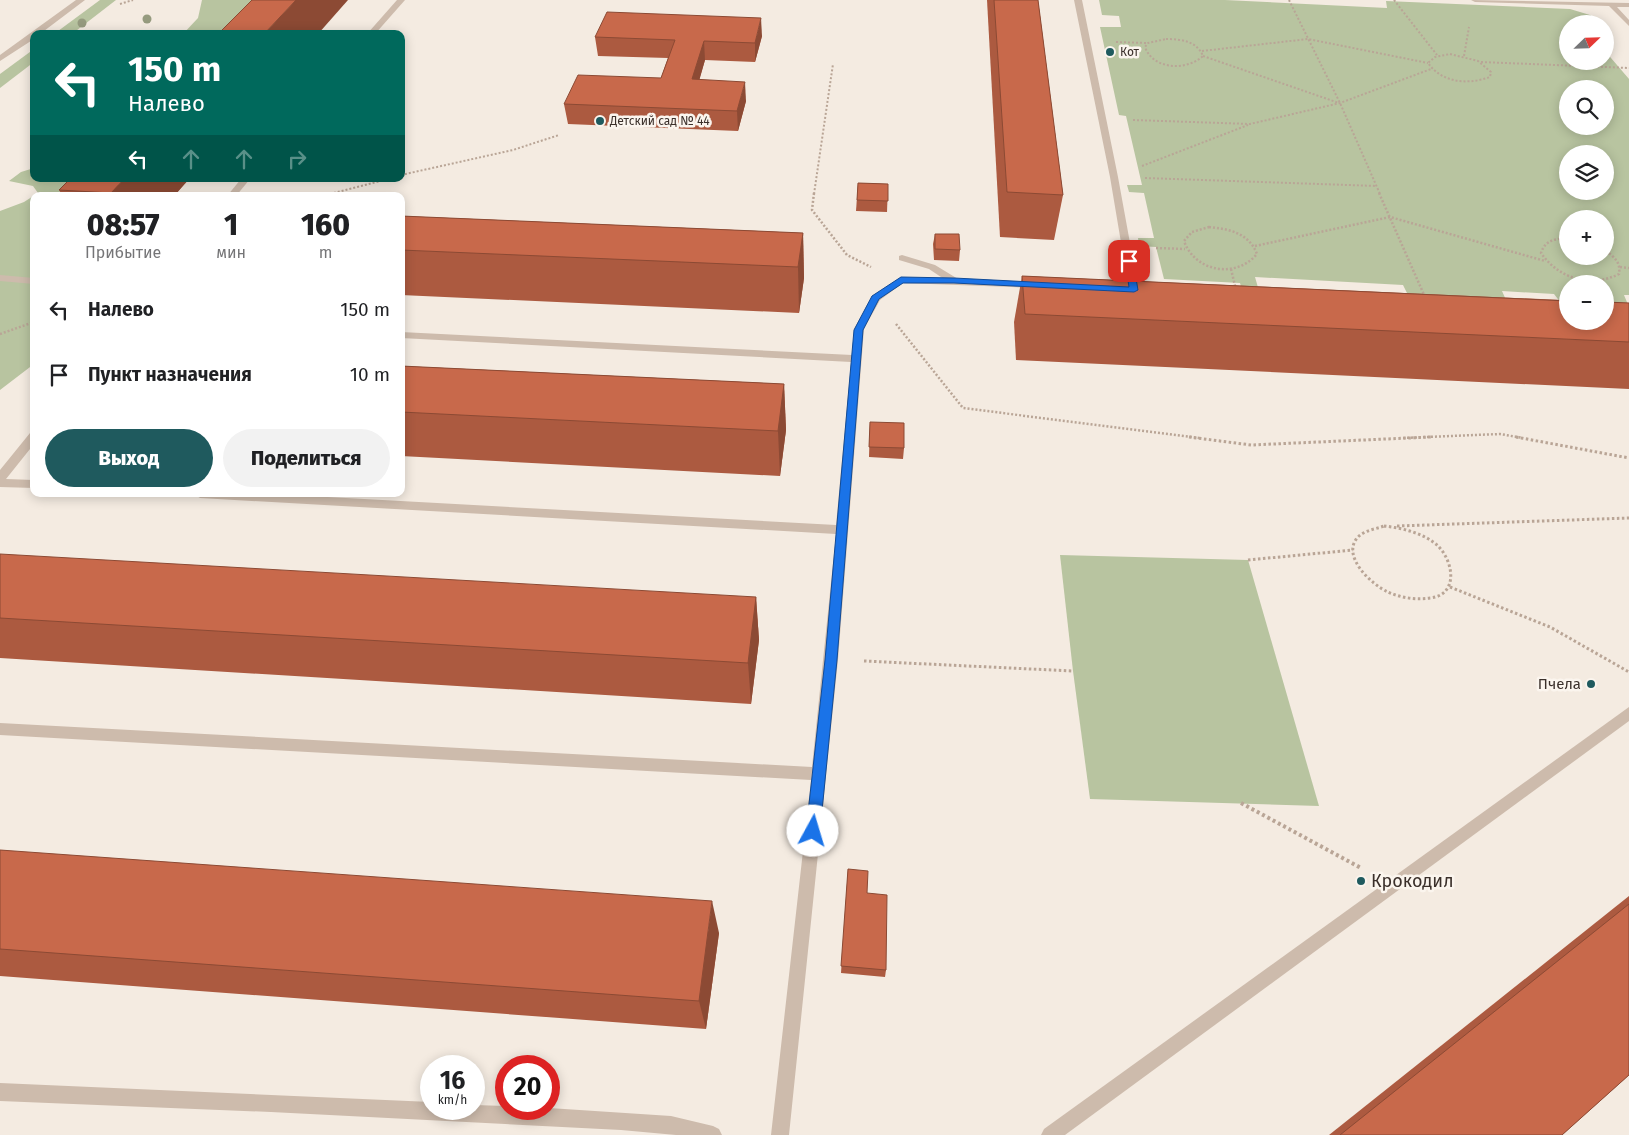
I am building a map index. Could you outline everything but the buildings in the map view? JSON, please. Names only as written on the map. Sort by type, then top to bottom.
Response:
[{"type":"street","points":[[40,30],[81,0]]},
{"type":"street","points":[[375,30],[401,0]]},
{"type":"street","points":[[1078,0],[1114,177],[1129,290],[1152,291]]},
{"type":"street","points":[[1476,0],[1629,5]]},
{"type":"street","points":[[1612,5],[1629,24]]},
{"type":"street","points":[[0,59],[30,37]]},
{"type":"street","points":[[234,192],[243,182]]},
{"type":"street","points":[[902,258],[932,267],[954,281]]},
{"type":"street","points":[[0,278],[30,281]]},
{"type":"street","points":[[780,1135],[831,660],[858,330],[876,298],[901,280],[1049,285]]},
{"type":"street","points":[[405,335],[856,359]]},
{"type":"street","points":[[0,478],[30,441]]},
{"type":"street","points":[[0,483],[30,484]]},
{"type":"street","points":[[253,497],[841,530]]},
{"type":"street","points":[[1050,1135],[1629,713]]},
{"type":"street","points":[[0,729],[819,774]]},
{"type":"street","points":[[0,1092],[621,1120],[672,1125],[713,1135]]},
{"type":"path","points":[[120,4],[133,0]]},
{"type":"path","points":[[1289,0],[1340,103],[1428,305]]},
{"type":"path","points":[[1394,0],[1437,55]]},
{"type":"path","points":[[1177,39],[1196,46],[1202,51],[1203,56],[1199,61],[1192,64],[1170,65],[1150,58],[1145,53],[1145,48],[1148,43],[1156,40],[1177,39]]},
{"type":"path","points":[[1202,51],[1308,39],[1428,63]]},
{"type":"path","points":[[1450,54],[1464,56],[1481,62],[1491,72],[1490,77],[1483,81],[1455,80],[1438,74],[1431,69],[1428,63],[1437,55],[1450,54]]},
{"type":"path","points":[[1203,56],[1340,103]]},
{"type":"path","points":[[1481,62],[1629,68]]},
{"type":"path","points":[[833,64],[812,210],[847,255],[901,280]]},
{"type":"path","points":[[1114,177],[1250,124],[1340,103],[1431,69]]},
{"type":"path","points":[[1102,119],[1250,124]]},
{"type":"path","points":[[405,174],[513,150],[558,135]]},
{"type":"path","points":[[1114,177],[1377,186]]},
{"type":"path","points":[[338,192],[377,182]]},
{"type":"path","points":[[1255,246],[1390,217],[1545,261],[1566,275]]},
{"type":"path","points":[[1209,227],[1237,232],[1248,238],[1255,246],[1257,254],[1253,262],[1244,267],[1231,269],[1216,268],[1202,264],[1192,257],[1185,249],[1184,241],[1188,234],[1197,229],[1209,227]]},
{"type":"path","points":[[1545,261],[1541,253],[1543,246],[1550,241],[1559,240]]},
{"type":"path","points":[[1614,257],[1620,267],[1619,274],[1614,278]]},
{"type":"path","points":[[1620,267],[1629,268]]},
{"type":"path","points":[[1231,269],[1238,295]]},
{"type":"path","points":[[876,298],[963,408],[1251,445],[1500,434],[1629,458]]},
{"type":"path","points":[[0,334],[30,323]]},
{"type":"path","points":[[1384,526],[1421,535],[1438,546],[1449,560],[1453,574],[1450,587],[1439,596],[1423,600],[1403,598],[1384,590],[1367,579],[1356,564],[1353,550],[1357,538],[1368,530],[1384,526],[1629,518]]},
{"type":"path","points":[[1248,560],[1353,550]]},
{"type":"path","points":[[1450,587],[1550,627],[1629,672]]},
{"type":"path","points":[[831,660],[1073,671]]},
{"type":"path","points":[[1240,804],[1393,885]]},
{"type":"green space","points":[[100,0],[116,0],[77,30],[59,30]]},
{"type":"green space","points":[[202,0],[299,0],[271,30],[187,30],[198,18]]},
{"type":"green space","points":[[1099,0],[1225,0],[1387,8],[1386,1],[1570,9],[1590,15],[1559,15],[1559,70],[1614,70],[1614,62],[1629,79],[1629,295],[1624,295],[1629,307],[1614,306],[1614,275],[1559,275],[1559,300],[1554,294],[1502,291],[1506,300],[1408,295],[1403,285],[1255,277],[1259,291],[1242,290],[1240,283],[1164,279],[1156,247],[1139,246],[1138,238],[1154,238],[1144,193],[1129,192],[1127,185],[1142,185],[1126,116],[1119,115],[1100,27],[1121,27],[1119,16],[1102,15]]},
{"type":"green space","points":[[30,52],[30,65],[0,88],[0,74]]},
{"type":"green space","points":[[30,169],[30,182],[108,182],[107,192],[37,192],[33,186],[9,181],[21,172]]},
{"type":"green space","points":[[30,198],[30,367],[0,390],[0,211]]},
{"type":"green space","points":[[1060,555],[1248,560],[1319,806],[1090,799]]},
{"type":"place","name":"Кот","points":[[1110,52]]},
{"type":"place","name":"Детский сад № 44","points":[[600,121]]},
{"type":"place","name":"Пчела","points":[[1591,684]]},
{"type":"place","name":"Крокодил","points":[[1361,881]]},
{"type":"route","points":[[813,831],[831,660],[858,330],[876,298],[901,280],[1134,290],[1129,261]]}]
